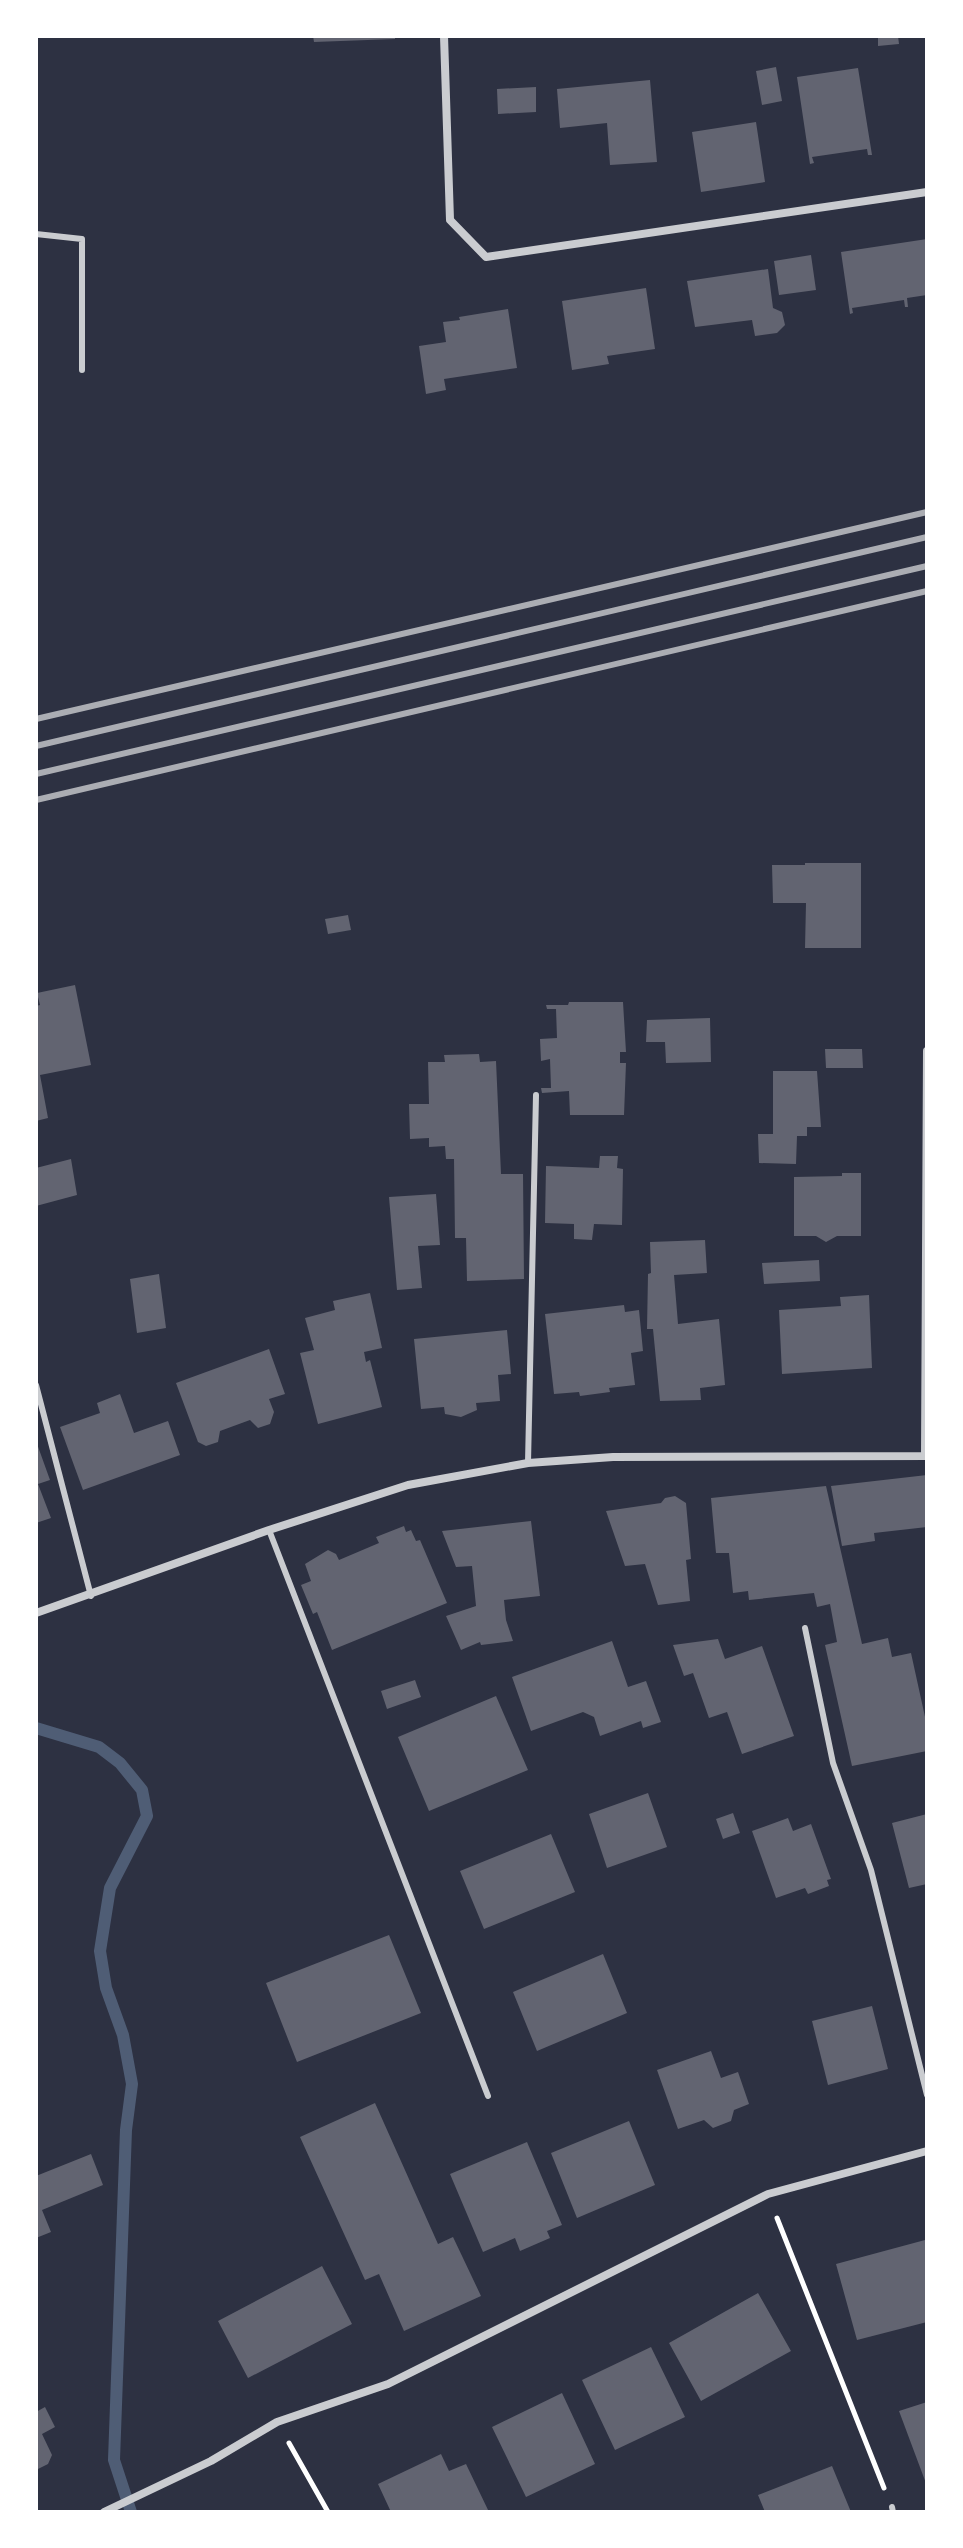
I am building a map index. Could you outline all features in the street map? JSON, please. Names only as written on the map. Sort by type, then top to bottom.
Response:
[{"type":"street","points":[[444,36],[450,220],[486,257],[927,192]]},
{"type":"street","points":[[36,1613],[91,1596],[269,1530],[408,1485],[528,1463],[613,1457],[926,1456],[927,1051]]},
{"type":"street","points":[[104,2512],[211,2461],[277,2422],[388,2384],[768,2194],[927,2151]]},
{"type":"lane","points":[[36,234],[82,239],[82,370]]},
{"type":"lane","points":[[528,1463],[536,1095]]},
{"type":"lane","points":[[36,1385],[91,1596]]},
{"type":"lane","points":[[269,1530],[488,2096]]},
{"type":"lane","points":[[805,1628],[833,1763],[871,1870],[927,2095]]},
{"type":"path","points":[[768,2194],[892,2510]]},
{"type":"path","points":[[277,2422],[328,2512]]},
{"type":"building","points":[[313,36],[395,36],[395,39],[314,42]]},
{"type":"building","points":[[878,36],[898,36],[899,44],[878,46]]},
{"type":"building","points":[[776,67],[782,101],[762,105],[756,71]]},
{"type":"building","points":[[858,68],[872,155],[868,155],[867,149],[812,157],[814,163],[810,164],[797,77]]},
{"type":"building","points":[[650,80],[657,162],[610,165],[607,123],[560,128],[557,89]]},
{"type":"building","points":[[536,87],[536,112],[498,114],[497,89]]},
{"type":"building","points":[[756,122],[765,182],[701,192],[692,132]]},
{"type":"building","points":[[927,239],[927,295],[907,298],[908,307],[905,307],[904,300],[852,308],[853,313],[850,314],[841,252]]},
{"type":"building","points":[[811,255],[816,290],[779,295],[774,261]]},
{"type":"building","points":[[768,269],[773,308],[782,312],[785,325],[777,333],[755,336],[752,320],[695,327],[687,281]]},
{"type":"building","points":[[646,288],[655,349],[607,356],[609,364],[572,370],[562,301]]},
{"type":"building","points":[[508,309],[517,368],[444,379],[446,390],[426,394],[419,346],[446,342],[443,322]]},
{"type":"building","points":[[861,863],[861,948],[805,948],[806,903],[773,903],[772,865]]},
{"type":"building","points":[[348,915],[351,930],[328,934],[325,919]]},
{"type":"building","points":[[75,985],[91,1065],[40,1075],[48,1118],[36,1121],[36,1006],[40,1005],[37,993]]},
{"type":"building","points":[[569,1002],[623,1002],[626,1052],[620,1052],[620,1063],[626,1063],[624,1115],[570,1115],[569,1091],[542,1093],[541,1088],[551,1088],[550,1059],[541,1061],[540,1039],[557,1038],[556,1009],[547,1009],[546,1005],[568,1005]]},
{"type":"building","points":[[710,1018],[711,1062],[666,1063],[665,1042],[646,1042],[647,1020]]},
{"type":"building","points":[[825,1049],[862,1049],[863,1068],[826,1068]]},
{"type":"building","points":[[479,1054],[480,1062],[496,1061],[501,1174],[523,1174],[524,1279],[467,1281],[466,1238],[455,1238],[454,1159],[446,1159],[445,1146],[429,1147],[429,1138],[410,1139],[409,1104],[429,1104],[428,1062],[445,1062],[444,1055]]},
{"type":"building","points":[[773,1071],[817,1071],[821,1127],[807,1127],[807,1136],[797,1136],[796,1164],[759,1163],[758,1134],[773,1134]]},
{"type":"building","points":[[600,1156],[618,1156],[617,1168],[623,1169],[622,1225],[594,1224],[592,1240],[574,1239],[574,1224],[545,1223],[546,1166],[599,1168]]},
{"type":"building","points":[[71,1159],[77,1195],[36,1206],[36,1168]]},
{"type":"building","points":[[842,1173],[861,1173],[861,1236],[837,1236],[826,1242],[816,1236],[794,1236],[794,1177],[842,1176]]},
{"type":"building","points":[[436,1194],[440,1245],[418,1246],[422,1288],[397,1290],[389,1197]]},
{"type":"building","points":[[705,1240],[707,1273],[674,1275],[678,1324],[719,1319],[725,1385],[700,1388],[701,1400],[660,1401],[653,1329],[647,1329],[650,1242]]},
{"type":"building","points":[[819,1260],[820,1281],[764,1284],[762,1263]]},
{"type":"building","points":[[159,1274],[166,1328],[137,1333],[130,1279]]},
{"type":"building","points":[[370,1293],[382,1348],[364,1352],[366,1362],[370,1360],[382,1407],[318,1424],[300,1353],[314,1350],[305,1318],[335,1310],[333,1301]]},
{"type":"building","points":[[869,1295],[872,1368],[782,1374],[779,1310],[841,1306],[840,1297]]},
{"type":"building","points":[[624,1305],[625,1312],[639,1310],[643,1351],[631,1353],[635,1385],[580,1396],[579,1392],[554,1394],[545,1314]]},
{"type":"building","points":[[507,1330],[511,1374],[498,1375],[500,1401],[476,1403],[477,1410],[461,1417],[445,1414],[444,1407],[421,1409],[414,1339]]},
{"type":"building","points":[[269,1349],[285,1394],[269,1399],[274,1412],[270,1424],[258,1428],[250,1420],[220,1431],[218,1442],[206,1446],[198,1442],[176,1383]]},
{"type":"building","points":[[120,1394],[134,1433],[168,1421],[180,1455],[83,1490],[60,1427],[100,1413],[97,1403]]},
{"type":"building","points":[[36,1441],[50,1480],[38,1484],[51,1518],[36,1523]]},
{"type":"building","points":[[927,1475],[927,1527],[874,1533],[875,1541],[842,1546],[831,1486]]},
{"type":"building","points":[[826,1486],[862,1644],[888,1638],[892,1657],[911,1653],[927,1726],[927,1751],[852,1766],[825,1645],[837,1642],[830,1604],[817,1607],[814,1593],[749,1600],[748,1591],[733,1593],[729,1553],[716,1553],[711,1498]]},
{"type":"building","points":[[675,1496],[686,1503],[691,1559],[686,1560],[690,1601],[658,1605],[645,1564],[625,1566],[606,1511],[661,1503],[665,1498]]},
{"type":"building","points":[[531,1521],[540,1596],[504,1600],[513,1641],[481,1645],[480,1642],[461,1650],[446,1616],[476,1606],[472,1566],[456,1567],[442,1531]]},
{"type":"building","points":[[404,1526],[406,1532],[411,1530],[416,1541],[420,1540],[447,1603],[332,1650],[317,1612],[313,1614],[301,1585],[311,1581],[305,1564],[328,1550],[336,1554],[339,1560],[379,1543],[376,1537]]},
{"type":"building","points":[[718,1639],[725,1659],[762,1646],[794,1736],[742,1754],[727,1712],[709,1718],[693,1673],[684,1676],[673,1645]]},
{"type":"building","points":[[612,1641],[628,1687],[646,1681],[661,1722],[643,1728],[641,1721],[600,1736],[594,1717],[583,1712],[531,1731],[512,1677]]},
{"type":"building","points":[[415,1680],[421,1697],[387,1709],[381,1691]]},
{"type":"building","points":[[496,1696],[528,1770],[429,1811],[398,1737]]},
{"type":"building","points":[[648,1793],[667,1847],[607,1868],[589,1814]]},
{"type":"building","points":[[733,1813],[740,1833],[723,1839],[716,1819]]},
{"type":"building","points":[[927,1814],[927,1884],[909,1888],[892,1823]]},
{"type":"building","points":[[788,1818],[793,1831],[811,1824],[831,1879],[827,1880],[829,1886],[808,1894],[805,1888],[776,1898],[752,1831]]},
{"type":"building","points":[[551,1834],[575,1892],[484,1929],[460,1871]]},
{"type":"building","points":[[389,1935],[421,2013],[297,2062],[266,1983]]},
{"type":"building","points":[[603,1954],[627,2013],[537,2051],[513,1992]]},
{"type":"building","points":[[872,2006],[888,2069],[828,2085],[812,2021]]},
{"type":"building","points":[[711,2051],[721,2078],[738,2072],[749,2104],[734,2110],[731,2121],[713,2128],[704,2120],[678,2129],[657,2070]]},
{"type":"building","points":[[375,2103],[438,2244],[453,2237],[481,2296],[404,2331],[379,2274],[365,2280],[300,2137]]},
{"type":"building","points":[[629,2121],[655,2185],[577,2218],[551,2153]]},
{"type":"building","points":[[527,2142],[562,2225],[547,2231],[550,2238],[520,2251],[515,2238],[483,2252],[450,2174]]},
{"type":"building","points":[[91,2154],[103,2185],[42,2210],[51,2232],[36,2238],[36,2176]]},
{"type":"building","points":[[925,2240],[927,2322],[857,2340],[836,2264]]},
{"type":"building","points":[[322,2266],[352,2324],[248,2378],[218,2321]]},
{"type":"building","points":[[758,2293],[791,2351],[701,2401],[669,2343]]},
{"type":"building","points":[[651,2347],[685,2417],[615,2450],[582,2380]]},
{"type":"building","points":[[562,2393],[595,2464],[526,2497],[492,2427]]},
{"type":"building","points":[[927,2402],[927,2486],[899,2411]]},
{"type":"building","points":[[45,2407],[55,2427],[42,2434],[52,2455],[48,2464],[36,2470],[36,2412]]},
{"type":"building","points":[[441,2454],[449,2471],[466,2464],[489,2512],[391,2512],[378,2484]]},
{"type":"building","points":[[832,2466],[851,2512],[765,2512],[758,2495]]},
{"type":"waterway","points":[[36,1728],[99,1747],[120,1763],[142,1790],[147,1816],[110,1888],[100,1951],[106,1988],[123,2035],[132,2084],[126,2130],[114,2460],[131,2512]]},
{"type":"railway","points":[[36,719],[927,512]]},
{"type":"railway","points":[[36,746],[927,537]]},
{"type":"railway","points":[[36,774],[927,566]]},
{"type":"railway","points":[[36,800],[927,591]]}]
